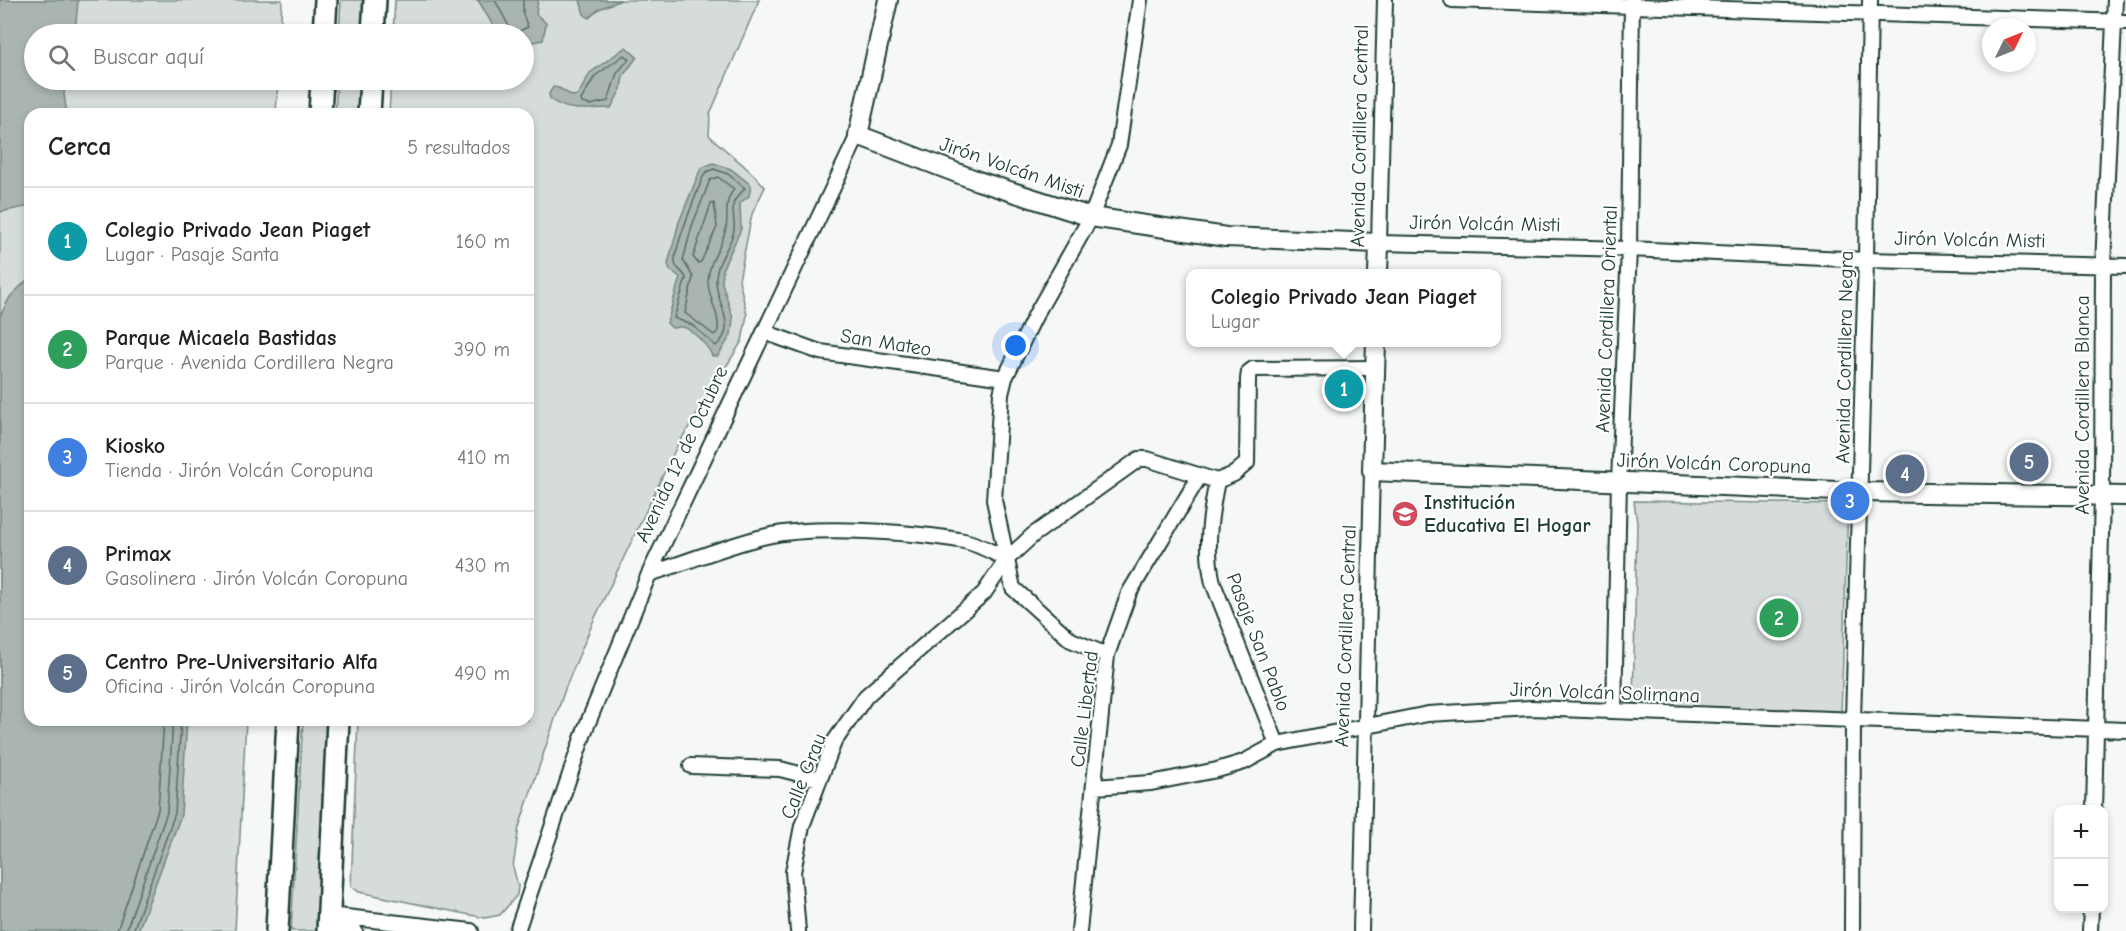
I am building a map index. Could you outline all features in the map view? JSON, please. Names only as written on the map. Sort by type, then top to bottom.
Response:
[{"type":"main road","points":[[325,24],[326,0]]},
{"type":"main road","points":[[374,24],[375,0]]},
{"type":"main road","points":[[320,108],[321,90]]},
{"type":"main road","points":[[369,108],[370,90]]},
{"type":"main road","points":[[277,931],[288,726]]},
{"type":"main road","points":[[328,924],[338,726]]},
{"type":"street","name":"Avenida 12 de Octubre","points":[[517,931],[585,730],[649,574],[858,135],[888,0]]},
{"type":"street","points":[[1107,655],[1071,640],[1013,588],[994,500],[1001,394],[1005,378],[1035,316],[1091,218],[1119,146],[1140,0]]},
{"type":"street","name":"Avenida Cordillera Central","points":[[1378,269],[1385,0]]},
{"type":"street","points":[[1452,0],[1869,7],[2120,22]]},
{"type":"street","name":"Avenida Cordillera Blanca","points":[[2094,805],[2102,496],[2103,265],[2120,22],[2115,0]]},
{"type":"street","name":"Avenida Cordillera Oriental","points":[[1614,711],[1618,482],[1629,249],[1632,3]]},
{"type":"street","name":"Avenida Cordillera Negra","points":[[1852,931],[1853,720],[1861,492],[1869,7]]},
{"type":"street","name":"Jirón Volcán Misti","points":[[858,135],[978,181],[1091,218],[1226,237],[1629,249],[1866,260],[2126,266]]},
{"type":"street","name":"San Mateo","points":[[764,332],[820,352],[1005,378]]},
{"type":"street","name":"Avenida Cordillera Central","points":[[1360,931],[1376,347]]},
{"type":"street","points":[[1199,477],[1217,481],[1234,474],[1247,463],[1248,379],[1249,372],[1253,369],[1375,368]]},
{"type":"street","name":"Calle Grau","points":[[798,931],[793,872],[802,826],[834,742],[866,696],[984,593],[1007,559],[1033,535],[1139,459],[1147,459],[1199,477]]},
{"type":"street","name":"Jirón Volcán Coropuna","points":[[1372,471],[1861,492],[2126,496]]},
{"type":"street","name":"Calle Libertad","points":[[1079,931],[1107,655],[1129,593],[1199,477]]},
{"type":"street","name":"Pasaje San Pablo","points":[[1217,481],[1211,512],[1208,561],[1213,583],[1277,744]]},
{"type":"street","points":[[649,574],[767,536],[791,532],[836,531],[946,539],[966,542],[1007,559]]},
{"type":"street","name":"Jirón Volcán Solimana","points":[[1094,787],[1151,783],[1217,770],[1244,762],[1277,744],[1428,714],[1483,709],[1614,711],[2126,730]]},
{"type":"street","points":[[691,766],[780,769],[819,778]]},
{"type":"street","points":[[2090,931],[2091,913]]},
{"type":"street","points":[[328,924],[355,931]]},
{"type":"street","points":[[328,924],[471,931]]},
{"type":"shaded area","points":[[0,0],[282,0],[281,24],[24,24],[24,90],[277,90],[276,108],[24,108],[24,726],[246,726],[235,931],[0,931]]},
{"type":"shaded area","points":[[341,0],[363,0],[362,24],[340,24]]},
{"type":"shaded area","points":[[395,0],[759,0],[710,114],[709,135],[765,187],[752,214],[739,280],[747,315],[742,341],[677,446],[593,622],[565,689],[519,827],[513,867],[518,886],[517,895],[500,915],[485,918],[359,892],[351,886],[358,726],[534,726],[534,108],[389,108],[390,90],[534,90],[534,24],[394,24]]},
{"type":"shaded area","points":[[336,90],[359,90],[358,108],[335,108]]},
{"type":"shaded area","points":[[1634,501],[1848,504],[1841,714],[1633,705],[1637,523]]},
{"type":"shaded area","points":[[303,726],[328,726],[317,931],[291,931]]},
{"type":"water","points":[[0,0],[78,0],[76,24],[24,24],[24,90],[65,90],[66,108],[24,108],[24,207],[0,212]]},
{"type":"water","points":[[478,0],[538,0],[536,14],[546,23],[543,40],[534,42],[534,24],[492,24]]},
{"type":"water","points":[[580,0],[621,0],[599,9],[589,18],[584,14]]},
{"type":"water","points":[[626,47],[637,57],[623,76],[621,89],[611,108],[565,107],[550,99],[549,94],[553,87],[572,96],[578,95],[590,73]]},
{"type":"water","points":[[713,163],[731,169],[751,185],[749,196],[740,203],[741,229],[723,268],[722,283],[733,318],[731,335],[718,356],[712,356],[691,331],[683,327],[672,328],[667,323],[680,277],[670,270],[668,264],[679,222],[701,168]]},
{"type":"water","points":[[24,283],[24,726],[187,726],[181,815],[138,931],[0,931],[0,316],[10,297]]},
{"type":"place","name":"Colegio Privado Jean Piaget","points":[[1344,389]]},
{"type":"place","name":"Centro Pre-Universitario Alfa","points":[[2029,462]]},
{"type":"place","name":"Primax","points":[[1905,474]]},
{"type":"place","name":"Kiosko","points":[[1850,501]]},
{"type":"place","name":"Institución Educativa El Hogar","points":[[1405,514]]},
{"type":"place","name":"Parque Micaela Bastidas","points":[[1779,618]]}]
